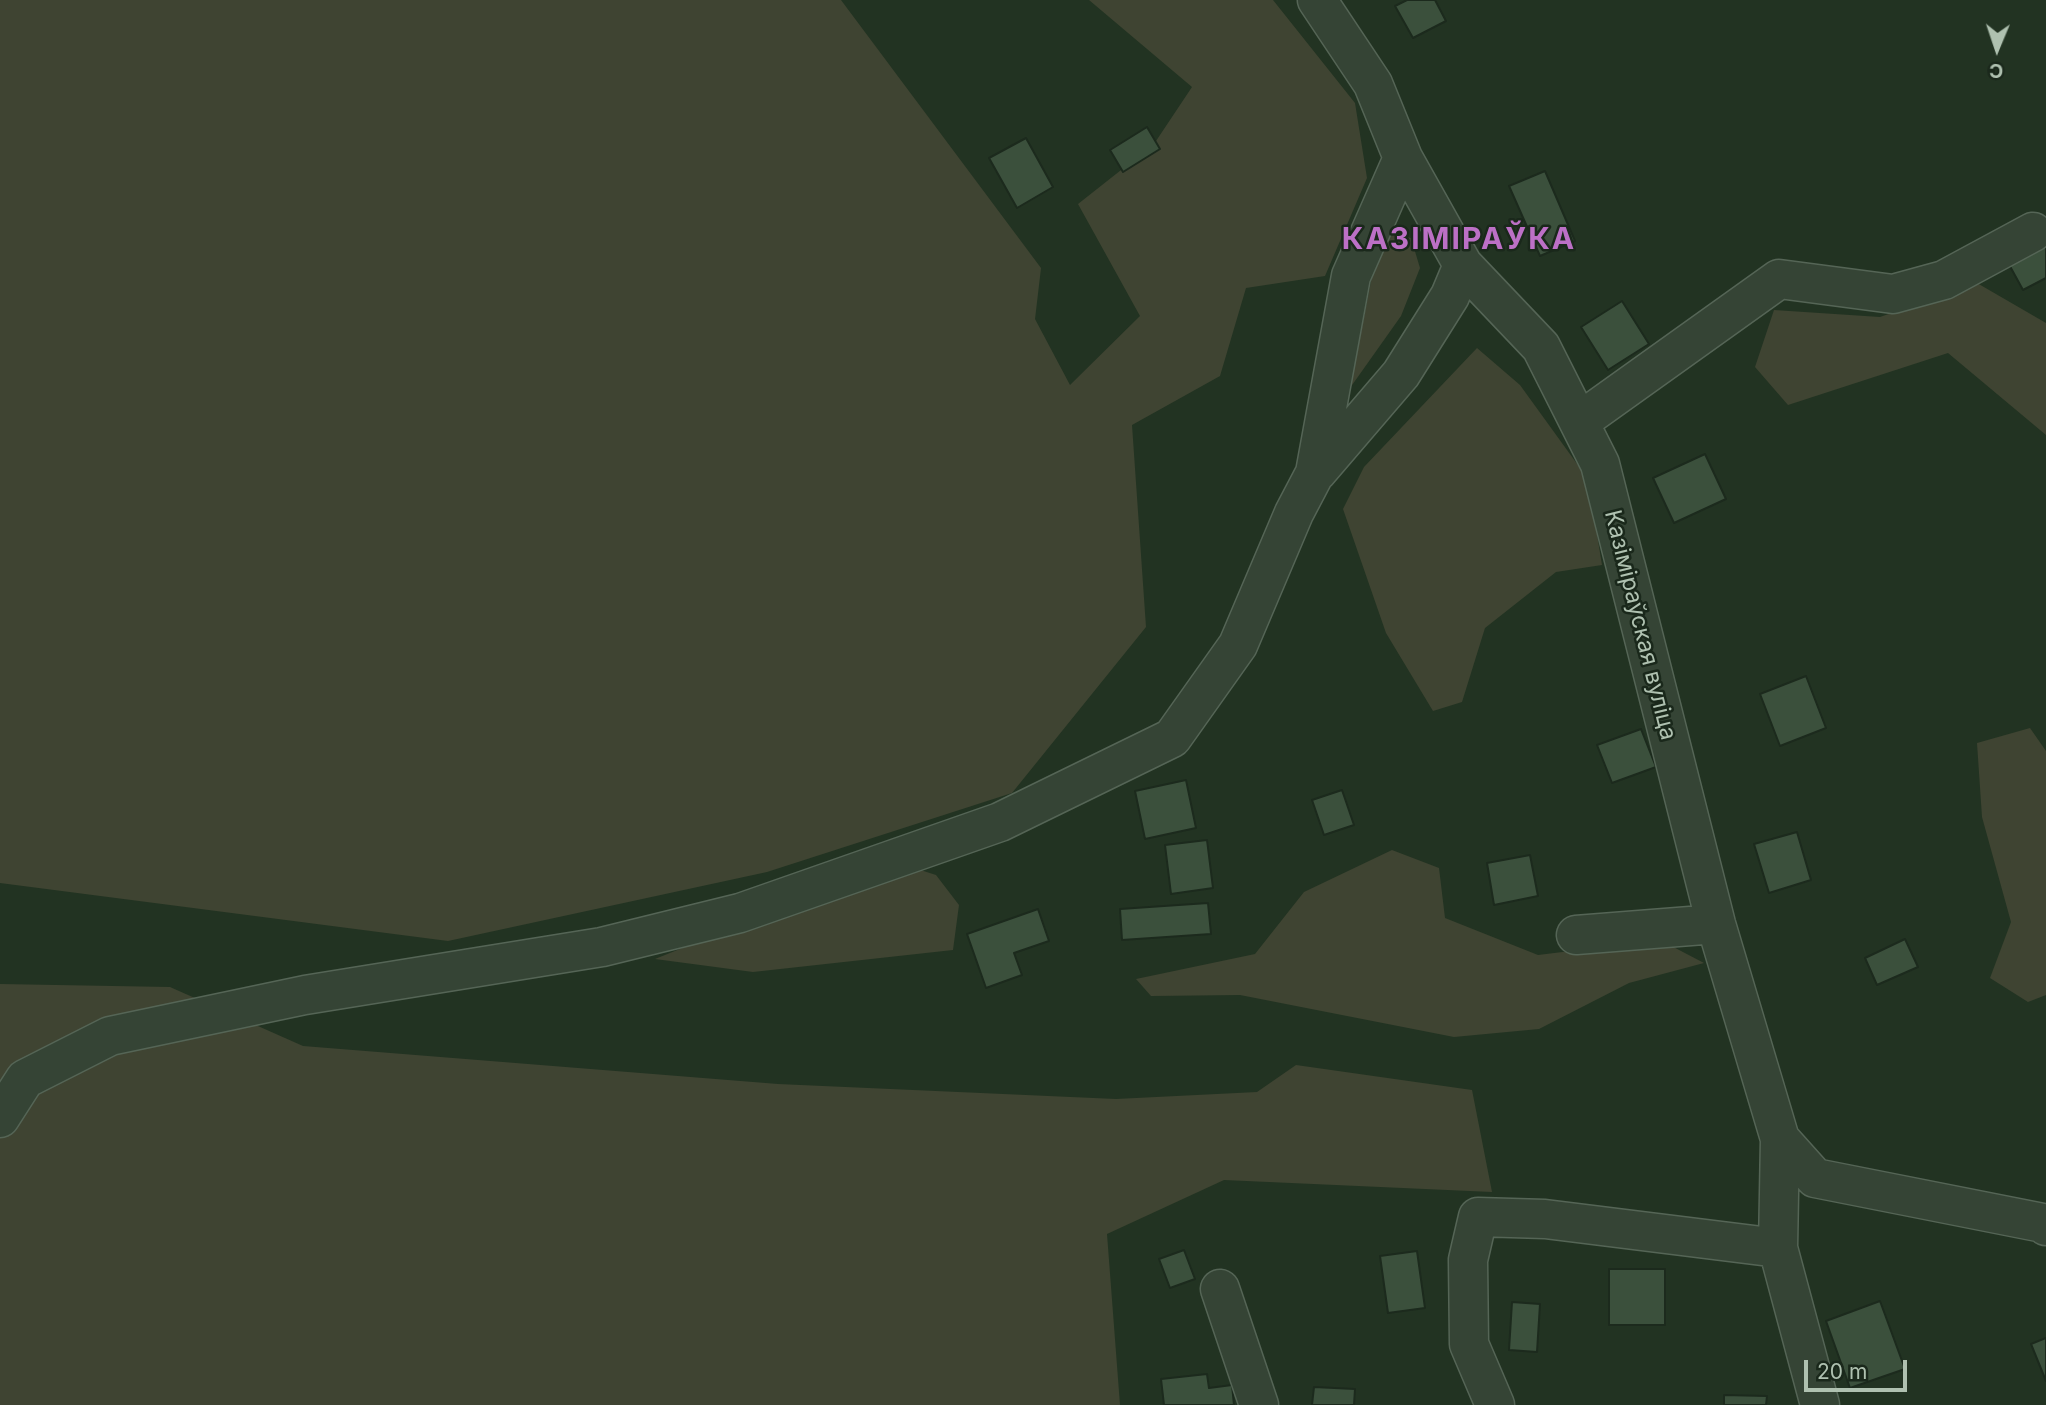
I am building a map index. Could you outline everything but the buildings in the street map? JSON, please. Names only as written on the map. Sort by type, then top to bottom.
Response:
[{"type":"street","name":"Казіміраўская вуліца","points":[[1317,0],[1374,84],[1403,158],[1463,265],[1541,347],[1600,464],[1716,924],[1780,1139],[1778,1248],[1820,1405]]},
{"type":"street","points":[[1315,473],[1351,275],[1403,158]]},
{"type":"street","points":[[1579,422],[1779,279],[1893,295],[1944,280],[2033,232]]},
{"type":"street","points":[[0,1118],[24,1079],[110,1036],[306,995],[603,947],[740,912],[1000,822],[1172,738],[1238,645],[1294,513],[1315,473],[1401,374],[1450,296],[1463,265]]},
{"type":"street","points":[[1576,935],[1716,924]]},
{"type":"street","name":"Казіміраўская вуліца","points":[[1780,1139],[1815,1178],[2045,1223]]},
{"type":"street","points":[[1495,1405],[1469,1344],[1468,1260],[1478,1217],[1545,1219],[1778,1248]]},
{"type":"street","points":[[1220,1289],[1259,1405]]},
{"type":"green space","points":[[0,0],[841,0],[1041,268],[1035,319],[1070,385],[1140,316],[1078,204],[1154,144],[1192,87],[1089,0],[1273,0],[1355,103],[1367,178],[1325,276],[1246,288],[1220,376],[1132,425],[1146,627],[1012,793],[767,872],[448,941],[0,883]]},
{"type":"green space","points":[[1392,234],[1411,238],[1420,268],[1401,316],[1350,388],[1375,261]]},
{"type":"green space","points":[[1977,283],[2046,323],[2046,435],[1948,353],[1788,405],[1755,367],[1774,310],[1880,317]]},
{"type":"green space","points":[[1477,348],[1520,385],[1588,479],[1602,565],[1556,572],[1485,628],[1462,702],[1433,711],[1386,633],[1343,509],[1364,467]]},
{"type":"green space","points":[[2030,728],[2046,751],[2046,995],[2028,1002],[1990,978],[2011,922],[1982,817],[1977,743]]},
{"type":"green space","points":[[1392,850],[1439,868],[1445,918],[1538,955],[1660,940],[1704,963],[1629,983],[1539,1029],[1454,1037],[1240,995],[1151,996],[1136,979],[1255,954],[1304,892]]},
{"type":"green space","points":[[908,866],[936,875],[959,905],[953,950],[753,972],[655,959],[722,932]]},
{"type":"green space","points":[[0,984],[170,987],[303,1046],[778,1084],[1116,1099],[1257,1092],[1296,1065],[1472,1090],[1492,1192],[1224,1180],[1107,1234],[1120,1405],[0,1405]]},
{"type":"district","name":"КАЗІМІРАЎКА","points":[[1459,240]]}]
